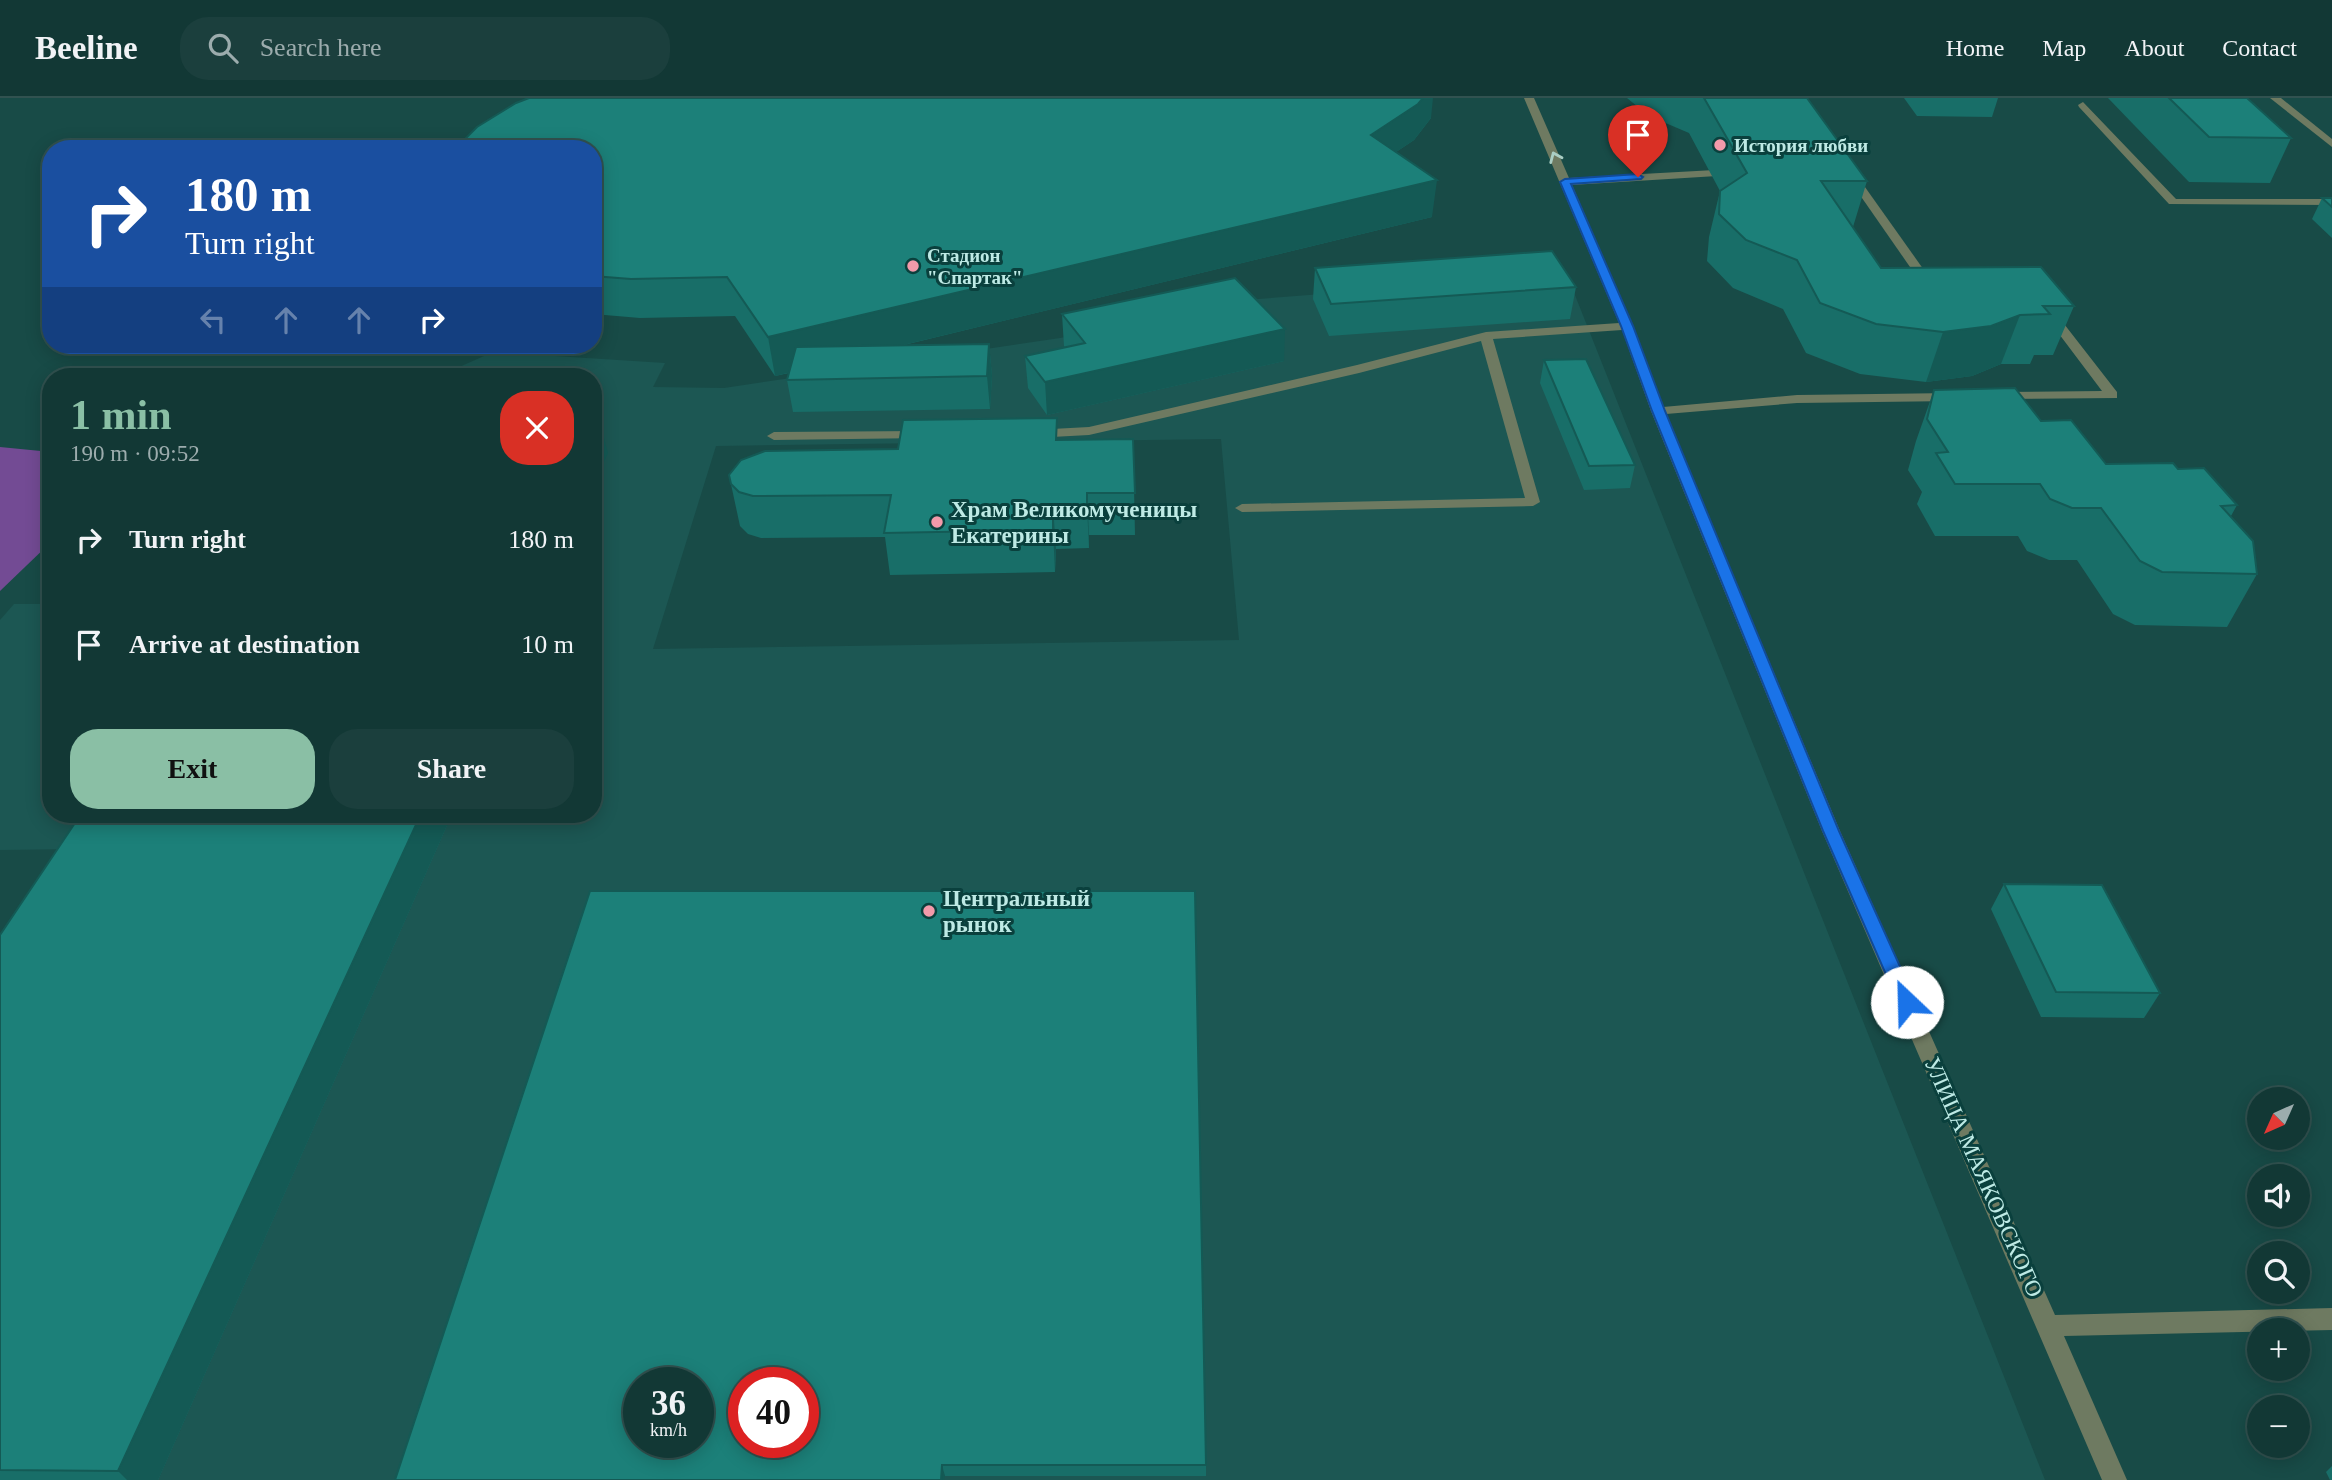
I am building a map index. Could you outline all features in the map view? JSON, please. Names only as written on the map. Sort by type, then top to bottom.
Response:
[{"type":"street","name":"УЛИЦА МАЯКОВСКОГО","points":[[1529,98],[1627,326],[1658,411],[1831,831],[2115,1480]]},
{"type":"street","points":[[2275,98],[2332,144]]},
{"type":"street","points":[[2083,106],[2173,202],[2332,202]]},
{"type":"street","points":[[1841,167],[1938,298]]},
{"type":"street","points":[[1565,182],[1750,172]]},
{"type":"street","points":[[1990,396],[2021,401],[2112,395],[2045,309]]},
{"type":"street","points":[[1024,434],[1088,431],[1486,337],[1627,326]]},
{"type":"street","points":[[1242,508],[1533,502],[1486,337]]},
{"type":"street","points":[[1658,411],[1797,399],[1962,396]]},
{"type":"street","points":[[774,436],[941,435]]},
{"type":"street","points":[[2049,1325],[2332,1319]]},
{"type":"shaded area","name":"Центральный рынок","points":[[1567,275],[2045,1480],[0,1480],[0,971],[77,849],[0,850],[0,620],[14,604],[42,604],[42,823],[602,823],[602,368],[457,368],[488,354],[665,363],[653,387],[724,388],[1060,338],[1245,300]],"holes":[[[1221,439],[1239,640],[653,649],[716,446]]]},
{"type":"shaded area","points":[[0,447],[42,451],[42,551],[0,591]]},
{"type":"building","name":"Стадион \"Спартак\"","points":[[529,98],[1423,98],[1371,135],[1437,180],[768,337],[727,277],[631,279],[602,277],[602,140],[464,140],[477,127]]},
{"type":"building","points":[[1704,98],[1807,98],[1867,181],[1821,181],[1881,268],[2041,267],[2074,306],[2043,306],[2050,314],[2020,315],[1991,326],[1943,332],[1876,324],[1820,303],[1797,260],[1746,240],[1719,214],[1720,191],[1747,173]]},
{"type":"building","points":[[2169,98],[2247,98],[2291,138],[2209,137]]},
{"type":"building","points":[[2322,198],[2332,198],[2332,207]]},
{"type":"building","points":[[1552,251],[1576,287],[1331,304],[1315,268]]},
{"type":"building","points":[[1235,278],[1285,329],[1045,382],[1025,356],[1085,343],[1062,314]]},
{"type":"building","points":[[989,344],[987,376],[787,380],[796,347]]},
{"type":"building","points":[[1586,359],[1635,465],[1589,466],[1544,360]]},
{"type":"building","points":[[2015,388],[2041,421],[2071,420],[2106,464],[2173,463],[2178,469],[2204,468],[2237,505],[2221,506],[2253,541],[2257,574],[2162,572],[2140,561],[2101,508],[2072,508],[2050,499],[2040,484],[1955,484],[1936,453],[1948,452],[1927,419],[1934,390]]},
{"type":"building","points":[[1057,418],[1056,440],[1133,439],[1135,493],[1087,493],[1087,506],[1053,506],[1053,530],[884,533],[891,495],[753,496],[739,492],[731,484],[729,475],[741,460],[765,451],[898,449],[903,420]]},
{"type":"building","points":[[75,823],[417,823],[118,1471],[0,1470],[0,935]]},
{"type":"building","points":[[2004,884],[2102,885],[2160,993],[2056,992]]},
{"type":"building","points":[[590,891],[1195,891],[1206,1465],[942,1465],[941,1480],[395,1480]]},
{"type":"place","name":"История любви","points":[[1720,145]]},
{"type":"place","name":"Стадион \"Спартак\"","points":[[913,266]]},
{"type":"place","name":"Храм Великомученицы Екатерины","points":[[937,522]]},
{"type":"place","name":"Центральный рынок","points":[[929,911]]},
{"type":"route","points":[[1638,177],[1565,182],[1627,326],[1658,411],[1831,831],[1907,1002]]}]
